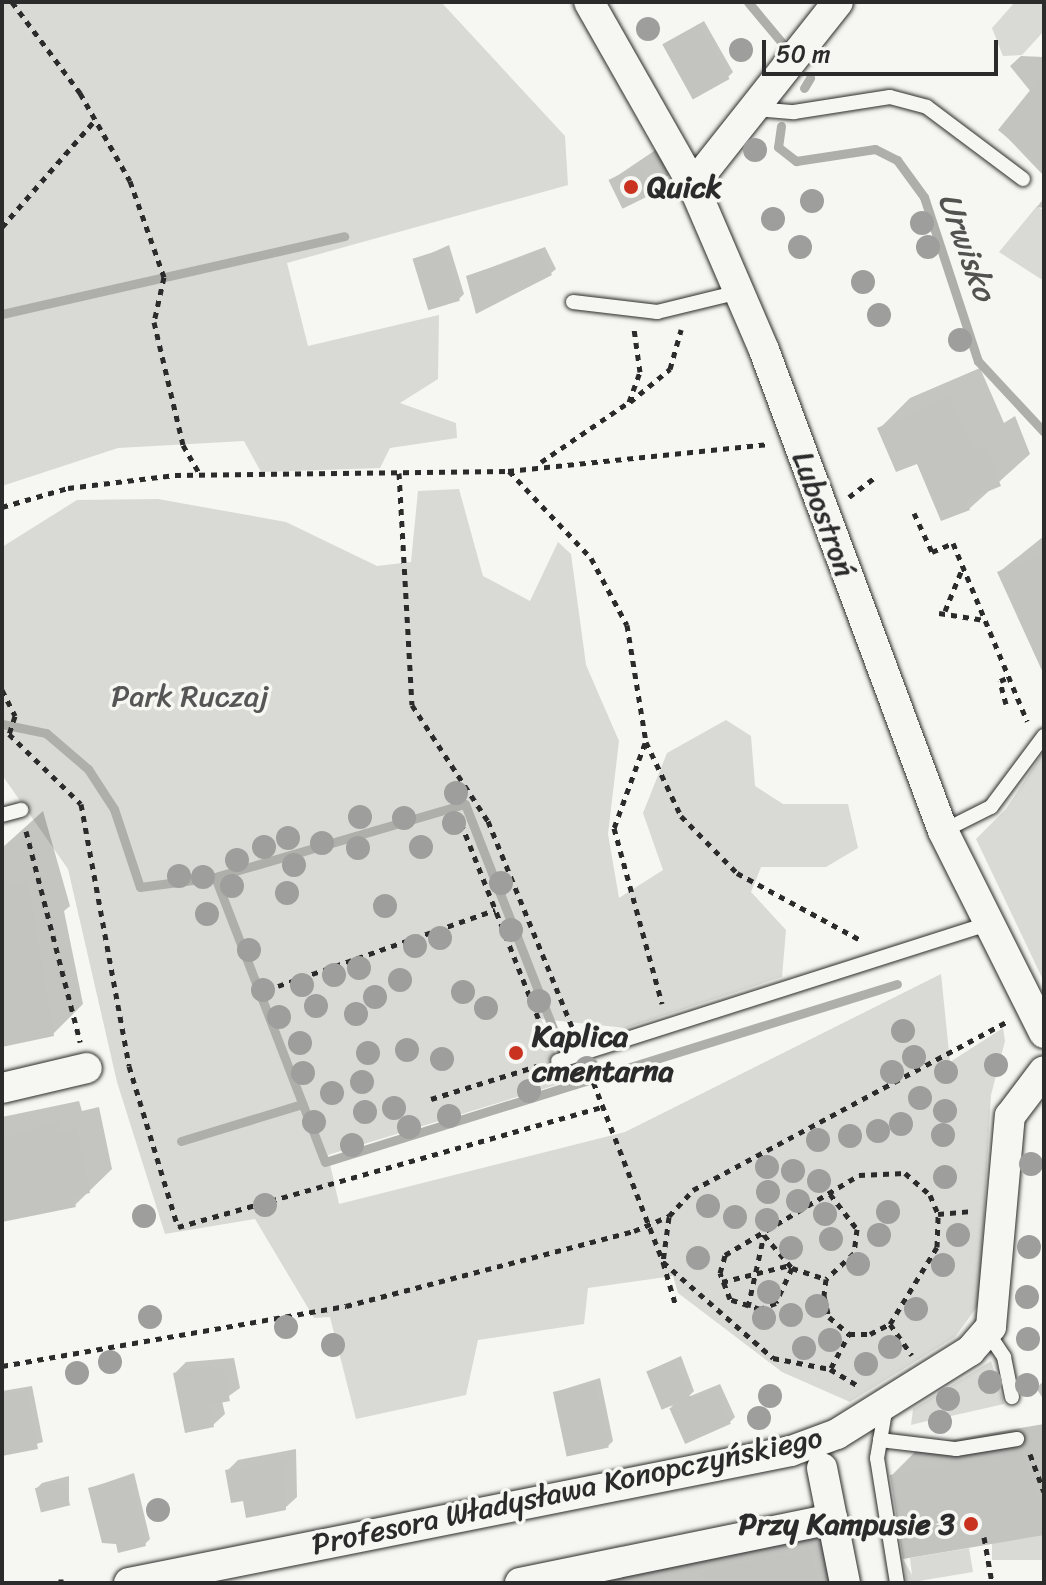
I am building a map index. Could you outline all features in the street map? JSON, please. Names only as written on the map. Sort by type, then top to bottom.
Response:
[{"type":"street","name":"Lubostroń","points":[[589,2],[693,185],[739,292],[943,831],[984,925],[1044,1033]]},
{"type":"street","points":[[693,185],[838,2]]},
{"type":"street","points":[[2,1088],[87,1068]]},
{"type":"street","points":[[988,1333],[999,1303],[1010,1116],[1044,1071]]},
{"type":"street","name":"Profesora Władysława Konopczyńskiego","points":[[129,1583],[818,1456],[876,1397],[988,1333]]},
{"type":"street","points":[[818,1456],[845,1583]]},
{"type":"street","points":[[520,1583],[833,1519]]},
{"type":"lane","points":[[756,109],[794,112],[890,97],[927,107],[1023,179]]},
{"type":"lane","points":[[573,302],[632,313],[739,292]]},
{"type":"lane","points":[[943,831],[991,807],[1044,736]]},
{"type":"lane","points":[[2,815],[21,810]]},
{"type":"lane","points":[[558,1061],[889,958],[984,925]]},
{"type":"lane","points":[[988,1333],[1004,1357],[1012,1397]]},
{"type":"lane","points":[[876,1397],[897,1583]]},
{"type":"lane","points":[[880,1440],[956,1449],[1017,1439]]},
{"type":"path","points":[[12,2],[95,120],[130,181],[164,277],[154,322],[183,445],[201,476]]},
{"type":"path","points":[[2,227],[95,120]]},
{"type":"path","points":[[629,402],[640,372],[632,313]]},
{"type":"path","points":[[537,464],[629,402],[670,369],[677,332],[690,325]]},
{"type":"path","points":[[2,507],[68,488],[201,476],[508,471],[537,464],[796,441]]},
{"type":"path","points":[[508,471],[591,558],[627,625],[646,742],[681,816],[737,873],[889,958]]},
{"type":"path","points":[[399,473],[412,705],[488,821],[583,1054],[643,1227],[663,1262],[675,1303]]},
{"type":"path","points":[[841,502],[874,478]]},
{"type":"path","points":[[914,513],[932,552],[953,543],[1029,726]]},
{"type":"path","points":[[963,567],[942,612],[985,620]]},
{"type":"path","points":[[1006,704],[1000,681],[1009,677]]},
{"type":"path","points":[[2,690],[15,716],[9,734],[81,804],[129,1066],[178,1227],[601,1107]]},
{"type":"path","points":[[646,742],[614,828],[642,950],[671,1026]]},
{"type":"path","points":[[21,810],[87,1068]]},
{"type":"path","points":[[461,823],[541,1025]]},
{"type":"path","points":[[278,986],[495,910]]},
{"type":"path","points":[[2,1366],[346,1306],[643,1227],[669,1216],[693,1190],[1009,1020]]},
{"type":"path","points":[[431,1099],[540,1065]]},
{"type":"path","points":[[791,1266],[776,1303],[748,1307],[730,1299],[722,1282],[725,1255],[739,1241],[764,1235],[830,1194],[878,1169],[905,1173],[930,1195],[938,1214],[937,1247],[890,1324],[870,1334],[849,1334],[829,1317],[826,1279],[858,1242],[851,1218],[830,1194]]},
{"type":"path","points":[[938,1214],[988,1210]]},
{"type":"path","points":[[663,1262],[669,1216]]},
{"type":"path","points":[[764,1235],[791,1266],[826,1279]]},
{"type":"path","points":[[748,1307],[764,1235]]},
{"type":"path","points":[[663,1262],[721,1308],[773,1358],[830,1369],[876,1397]]},
{"type":"path","points":[[722,1282],[791,1266]]},
{"type":"path","points":[[721,1308],[730,1299]]},
{"type":"path","points":[[890,1324],[919,1364]]},
{"type":"path","points":[[830,1369],[849,1334]]},
{"type":"path","points":[[984,1537],[992,1583]]},
{"type":"green space","points":[[2,2],[441,2],[565,136],[568,185],[287,263],[308,346],[439,315],[438,379],[400,403],[456,423],[457,438],[390,448],[380,468],[261,472],[244,441],[118,448],[2,486]]},
{"type":"green space","points":[[1015,2],[1044,2],[1044,31],[1022,55],[1003,56],[992,28]]},
{"type":"green space","points":[[1037,206],[1044,211],[1044,281],[999,252]]},
{"type":"green space","name":"Park Ruczaj","points":[[459,489],[483,576],[530,601],[558,542],[571,554],[586,665],[619,741],[608,834],[619,898],[663,870],[643,813],[667,753],[726,720],[751,736],[755,786],[783,804],[848,804],[858,848],[826,867],[761,867],[751,892],[786,930],[782,977],[626,1028],[541,1019],[566,1082],[328,1155],[339,1204],[625,1132],[941,974],[950,1062],[1003,1028],[1005,1041],[991,1095],[979,1304],[955,1337],[850,1402],[782,1372],[678,1293],[673,1276],[588,1288],[584,1324],[478,1340],[466,1395],[356,1419],[330,1317],[314,1318],[255,1219],[165,1234],[117,1082],[68,869],[2,775],[2,547],[77,500],[158,499],[286,522],[377,566],[411,562],[418,491]]},
{"type":"green space","points":[[1044,751],[1044,982],[976,839],[1006,809]]},
{"type":"green space","points":[[991,1361],[1004,1404],[951,1416],[944,1433],[927,1421],[911,1425],[913,1409]]},
{"type":"green space","points":[[992,1535],[1044,1535],[1044,1560],[992,1560]]},
{"type":"green space","points":[[969,1548],[973,1572],[907,1583],[903,1559],[912,1575],[910,1558]]},
{"type":"building","points":[[699,24],[730,79],[693,99],[662,44]]},
{"type":"building","points":[[1044,73],[1044,168],[998,130]]},
{"type":"building","name":"Quick","points":[[639,165],[653,194],[622,209],[608,180]]},
{"type":"building","points":[[444,249],[460,301],[428,310],[412,259]]},
{"type":"building","points":[[540,251],[552,275],[476,314],[466,276]]},
{"type":"building","points":[[949,397],[974,452],[985,445],[1001,486],[965,501],[970,510],[941,521],[917,464],[896,472],[877,428]]},
{"type":"building","points":[[1044,552],[1044,675],[997,572]]},
{"type":"building","points":[[28,881],[54,1036],[2,1047],[2,885]]},
{"type":"building","points":[[57,1122],[60,1132],[77,1128],[90,1193],[73,1197],[76,1207],[2,1222],[2,1139]]},
{"type":"building","points":[[675,1360],[690,1398],[662,1410],[646,1372]]},
{"type":"building","points":[[203,1367],[223,1368],[230,1401],[210,1405],[214,1427],[185,1433],[173,1373]]},
{"type":"building","points":[[595,1383],[609,1448],[567,1456],[553,1392]]},
{"type":"building","points":[[715,1388],[731,1424],[685,1444],[669,1408]]},
{"type":"building","points":[[27,1390],[38,1449],[2,1456],[2,1395]]},
{"type":"building","name":"Przy Kampusie 3","points":[[1022,1452],[1044,1512],[1044,1535],[903,1559],[890,1475]]},
{"type":"building","points":[[284,1460],[286,1510],[246,1518],[243,1501],[231,1503],[225,1470]]},
{"type":"building","points":[[129,1477],[146,1546],[118,1553],[116,1544],[102,1543],[88,1488]]},
{"type":"building","points":[[64,1481],[70,1505],[41,1513],[35,1488]]},
{"type":"building","points":[[811,1549],[818,1583],[703,1583],[702,1571]]},
{"type":"waterway","name":"Urwisko","points":[[748,2],[788,50]]},
{"type":"waterway","name":"Urwisko","points":[[804,88],[810,78]]},
{"type":"waterway","name":"Urwisko","points":[[781,126],[778,147],[796,161],[875,149],[897,160],[924,197],[978,361],[1044,432]]},
{"type":"waterway","points":[[2,314],[344,236]]},
{"type":"waterway","points":[[2,724],[46,733],[88,769],[114,809],[140,887],[215,877],[465,804],[575,1084]]},
{"type":"waterway","points":[[215,877],[325,1162],[897,984]]},
{"type":"waterway","points":[[181,1141],[302,1104]]},
{"type":"place","name":"Quick","points":[[631,187]]},
{"type":"place","name":"Kaplica cmentarna","points":[[516,1053]]},
{"type":"place","name":"Przy Kampusie 3","points":[[971,1524]]}]
